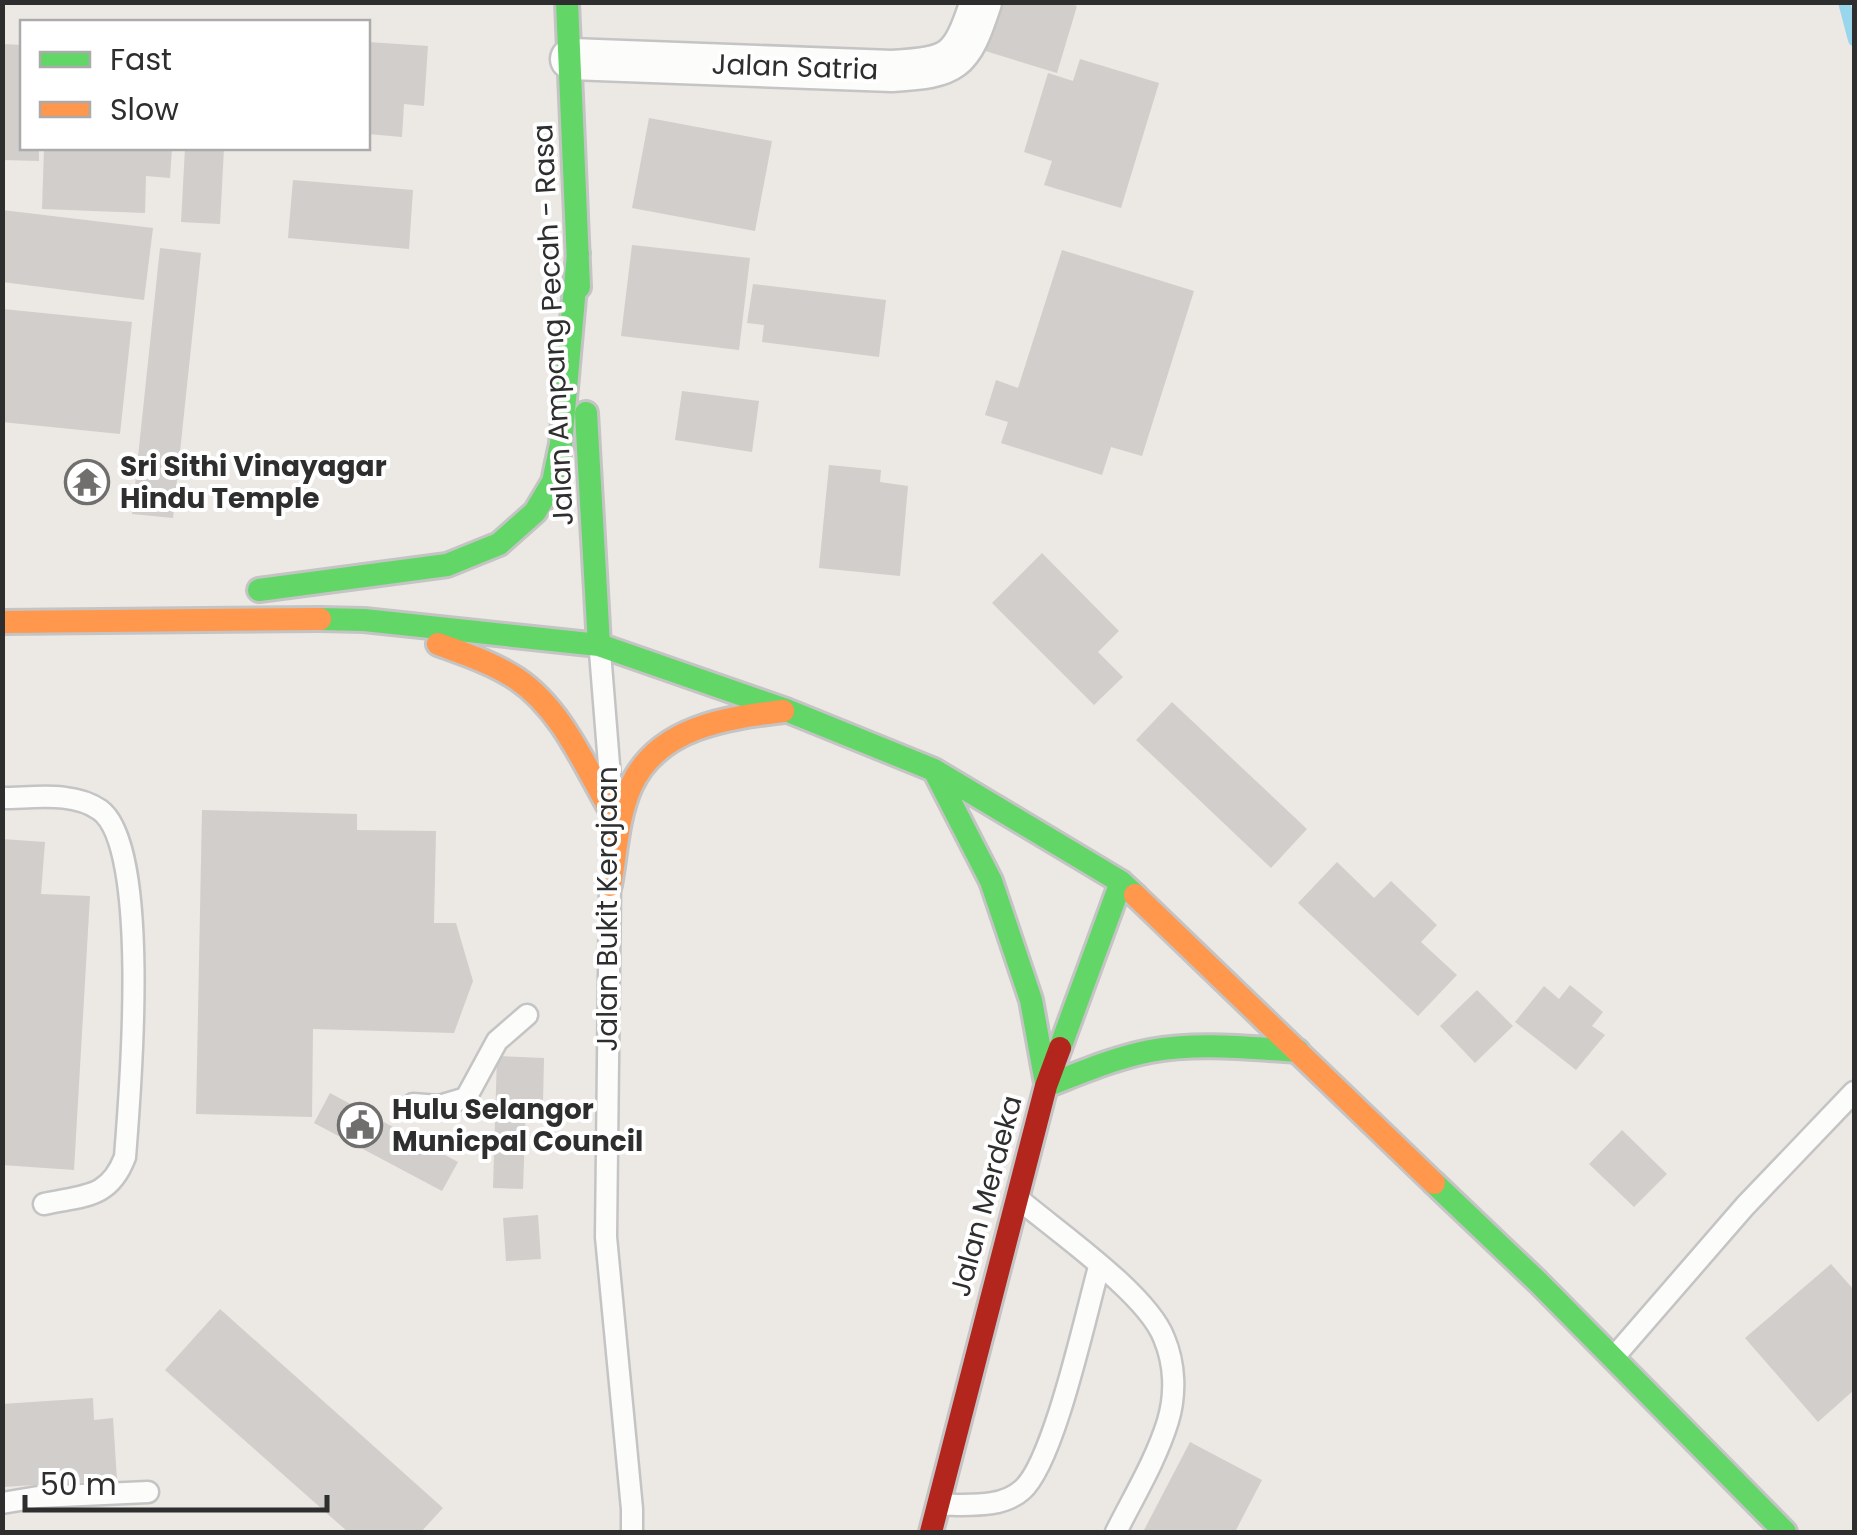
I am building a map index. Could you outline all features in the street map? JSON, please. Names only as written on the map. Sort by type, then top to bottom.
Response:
[{"type":"main road","name":"Jalan Ampang Pecah - Rasa","points":[[567,2],[599,644]]},
{"type":"main road","points":[[237,592],[447,565],[499,544],[534,512],[553,482],[561,444],[578,252]]},
{"type":"main road","points":[[2,622],[199,598]]},
{"type":"main road","points":[[28,620],[364,620],[599,644],[786,710],[934,770],[1121,882],[1538,1282],[1775,1529]]},
{"type":"main road","points":[[364,620],[435,642],[515,678],[540,699],[613,814]]},
{"type":"main road","points":[[610,885],[630,787],[645,762],[678,736],[722,718],[786,710]]},
{"type":"main road","points":[[934,770],[992,881],[1031,1000],[1046,1086],[1161,1049],[1208,1046],[1298,1051]]},
{"type":"main road","name":"Jalan Merdeka","points":[[930,1532],[1046,1086],[1121,882]]},
{"type":"street","name":"Jalan Satria","points":[[571,59],[892,72],[932,68],[953,60],[970,36],[981,2]]},
{"type":"lane","name":"Jalan Bukit Kerajaan","points":[[599,644],[613,814],[606,1236],[632,1532]]},
{"type":"lane","points":[[2,798],[78,798],[103,812],[114,829],[126,870],[134,936],[125,1157],[117,1178],[104,1191],[44,1204]]},
{"type":"lane","points":[[413,1104],[439,1106],[466,1098],[497,1041],[527,1016]]},
{"type":"lane","points":[[1612,1360],[1745,1206],[1854,1092]]},
{"type":"lane","points":[[1016,1196],[1140,1301],[1164,1336],[1174,1378],[1169,1417],[1116,1532]]},
{"type":"lane","points":[[938,1505],[998,1503],[1022,1491],[1038,1470],[1054,1430],[1099,1266]]},
{"type":"lane","points":[[2,1503],[38,1496],[148,1492]]},
{"type":"building","points":[[996,2],[1066,2],[1077,6],[1057,73],[982,50]]},
{"type":"building","points":[[370,42],[428,46],[424,106],[404,104],[402,137],[370,134]]},
{"type":"building","points":[[2,44],[20,45],[20,150],[39,150],[39,161],[2,160]]},
{"type":"building","points":[[1080,59],[1159,83],[1121,208],[1044,185],[1052,161],[1024,152],[1048,73],[1073,81]]},
{"type":"building","points":[[649,118],[772,141],[755,231],[632,208]]},
{"type":"building","points":[[44,150],[172,150],[170,178],[146,176],[145,213],[42,209]]},
{"type":"building","points":[[185,150],[224,150],[220,224],[181,222]]},
{"type":"building","points":[[293,180],[413,190],[409,249],[288,238]]},
{"type":"building","points":[[2,210],[153,228],[144,300],[2,282]]},
{"type":"building","points":[[632,245],[750,258],[739,350],[621,336]]},
{"type":"building","points":[[160,248],[201,253],[173,518],[132,514]]},
{"type":"building","points":[[1062,250],[1194,291],[1142,456],[1111,447],[1102,475],[1001,443],[1008,422],[985,415],[996,380],[1018,388]]},
{"type":"building","points":[[753,284],[886,300],[879,357],[762,342],[764,325],[747,323]]},
{"type":"building","points":[[3,309],[132,322],[120,434],[2,422]]},
{"type":"building","points":[[682,391],[759,401],[752,452],[675,440]]},
{"type":"building","points":[[829,465],[881,470],[880,482],[908,486],[900,576],[819,568]]},
{"type":"building","points":[[1042,553],[1119,631],[1098,652],[1123,677],[1094,705],[992,603]]},
{"type":"building","points":[[1172,702],[1307,829],[1271,868],[1136,740]]},
{"type":"building","points":[[202,810],[357,814],[357,830],[436,831],[434,923],[456,923],[473,981],[454,1033],[313,1029],[312,1117],[196,1114]]},
{"type":"building","points":[[2,839],[45,842],[41,894],[90,896],[74,1170],[2,1165]]},
{"type":"building","points":[[1337,862],[1374,898],[1391,881],[1437,925],[1421,942],[1457,975],[1418,1016],[1298,903]]},
{"type":"building","points":[[1570,985],[1603,1012],[1592,1026],[1605,1035],[1576,1070],[1515,1022],[1544,986],[1559,999]]},
{"type":"building","points":[[1477,990],[1513,1026],[1475,1063],[1440,1026]]},
{"type":"building","points":[[497,1056],[544,1058],[543,1103],[526,1103],[523,1189],[493,1188]]},
{"type":"building","points":[[330,1093],[458,1162],[442,1191],[314,1123]]},
{"type":"building","points":[[1622,1130],[1667,1174],[1634,1207],[1589,1164]]},
{"type":"building","points":[[538,1215],[541,1259],[506,1261],[503,1218]]},
{"type":"building","points":[[1831,1264],[1854,1290],[1854,1390],[1818,1422],[1745,1338]]},
{"type":"building","points":[[220,1309],[443,1508],[421,1532],[348,1532],[165,1370]]},
{"type":"building","points":[[93,1398],[94,1420],[113,1418],[117,1480],[2,1487],[2,1404]]},
{"type":"building","points":[[1190,1442],[1262,1480],[1235,1532],[1143,1532]]},
{"type":"waterway","points":[[1844,2],[1854,40]]},
{"type":"traffic: fast","points":[[567,2],[579,287]]},
{"type":"traffic: fast","points":[[259,590],[447,565],[499,544],[535,512],[553,482],[561,444],[578,253]]},
{"type":"traffic: fast","points":[[586,413],[599,645]]},
{"type":"traffic: fast","points":[[320,619],[364,620],[599,645],[786,710],[934,770],[1121,882],[1135,895]]},
{"type":"traffic: fast","points":[[934,770],[991,881],[1031,1000],[1046,1083]]},
{"type":"traffic: fast","points":[[1060,1048],[1121,882]]},
{"type":"traffic: fast","points":[[1046,1086],[1097,1066],[1168,1048],[1224,1046],[1298,1051]]},
{"type":"traffic: fast","points":[[1434,1183],[1538,1282],[1785,1532]]},
{"type":"traffic: slow","points":[[2,622],[320,619]]},
{"type":"traffic: slow","points":[[438,644],[498,668],[533,692],[572,741],[613,814]]},
{"type":"traffic: slow","points":[[610,885],[626,798],[643,766],[658,750],[676,738],[717,722],[783,711]]},
{"type":"traffic: slow","points":[[1135,895],[1434,1183]]},
{"type":"traffic: jam","points":[[931,1532],[1046,1086],[1060,1048]]},
{"type":"place","name":"Sri Sithi Vinayagar Hindu Temple","points":[[87,482]]},
{"type":"place","name":"Hulu Selangor Municpal Council","points":[[360,1125]]}]
